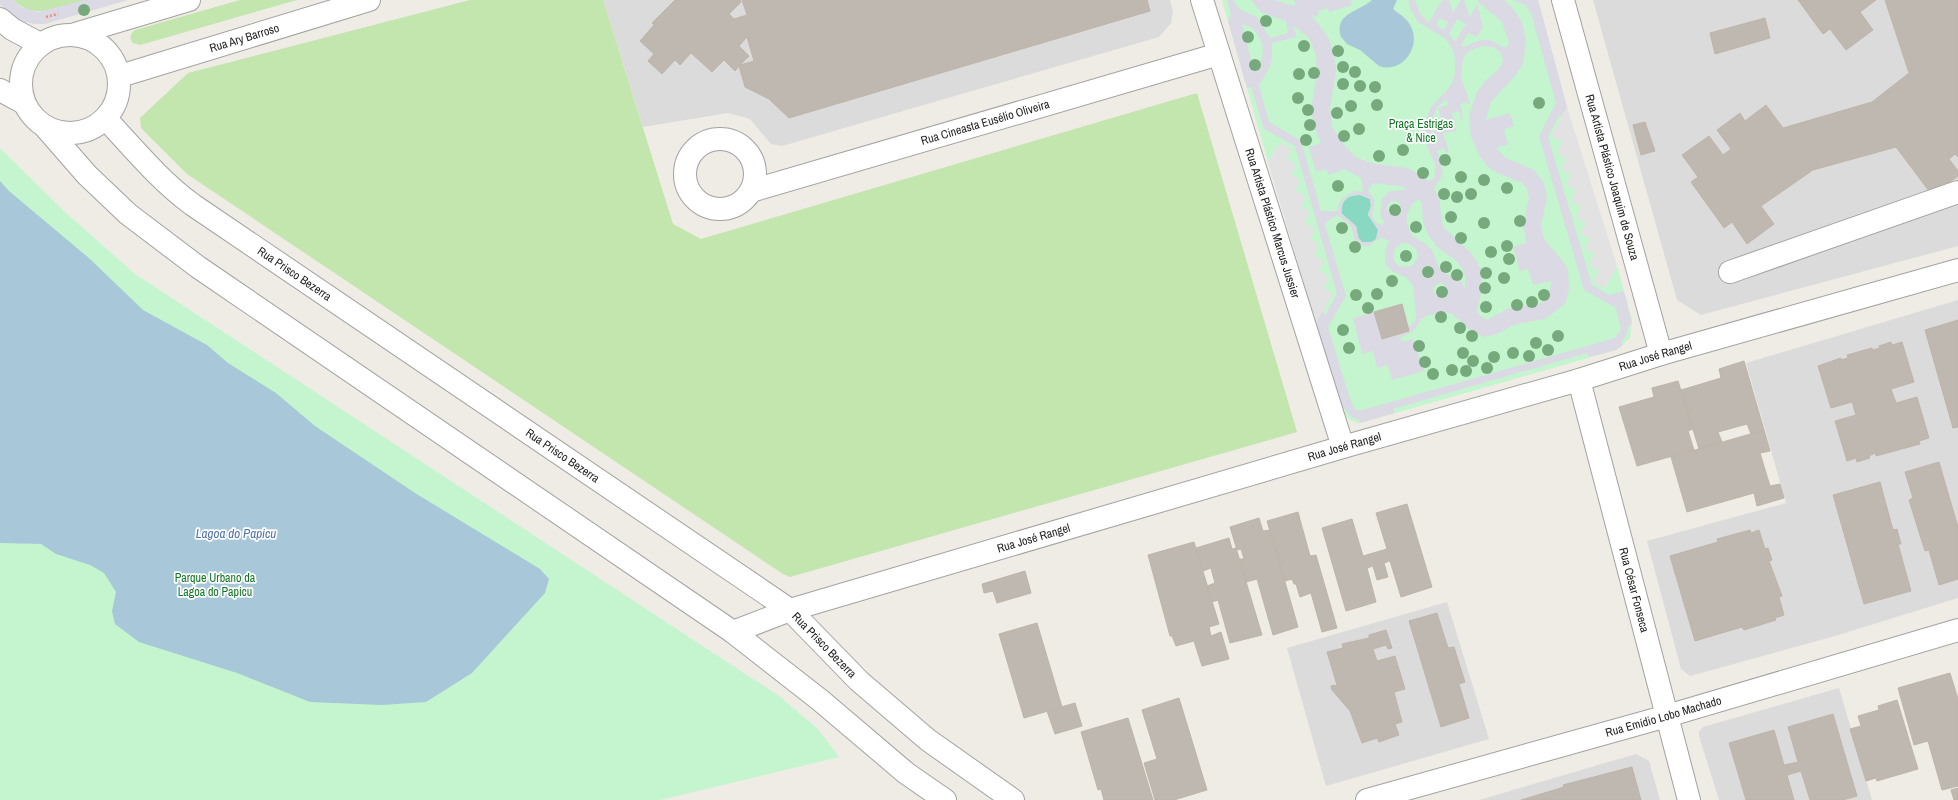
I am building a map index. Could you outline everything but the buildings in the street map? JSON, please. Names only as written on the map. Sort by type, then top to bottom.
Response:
[{"type":"street","points":[[189,0],[75,34],[57,36],[40,44],[29,56],[22,71],[20,87],[24,103],[32,118],[46,128],[87,175],[128,214],[198,266],[733,632],[820,700],[906,774],[945,800]]},
{"type":"street","name":"Rua Ary Barroso","points":[[120,76],[369,0]]},
{"type":"street","name":"Rua Artista Plástico Marcus Jussier","points":[[1202,0],[1343,447]]},
{"type":"street","name":"Rua Artista Plástico Joaquim de Souza","points":[[1563,0],[1661,354]]},
{"type":"street","points":[[0,20],[12,29],[40,44]]},
{"type":"street","points":[[46,128],[67,134],[89,131],[106,119],[118,99],[120,76],[114,61],[104,48],[91,39],[75,34]]},
{"type":"street","name":"Rua Cineasta Eusélio Oliveira","points":[[751,191],[1219,54]]},
{"type":"street","points":[[0,90],[24,103]]},
{"type":"street","name":"Rua Prisco Bezerra","points":[[106,119],[174,191],[193,205],[790,610],[865,686],[928,740],[1013,800]]},
{"type":"street","points":[[1730,272],[1958,192]]},
{"type":"street","name":"Rua José Rangel","points":[[733,632],[790,610],[1343,447],[1579,380],[1661,354],[1958,270]]},
{"type":"street","name":"Rua César Fonseca","points":[[1579,380],[1689,800]]},
{"type":"street","name":"Rua Emídio Lobo Machado","points":[[1367,800],[1667,716],[1958,630]]},
{"type":"path","points":[[44,18],[59,13]]},
{"type":"shaded area","points":[[0,0],[13,0],[21,7],[38,12],[85,0],[128,0],[45,24],[35,24],[15,20],[0,5]]},
{"type":"shaded area","points":[[603,0],[1170,0],[1173,12],[1171,23],[1159,37],[782,146],[771,144],[750,119],[728,113],[643,127]]},
{"type":"shaded area","points":[[1227,0],[1234,0],[1236,5],[1241,10],[1257,17],[1270,38],[1288,33],[1286,21],[1262,13],[1251,0],[1275,0],[1294,6],[1296,5],[1294,0],[1351,0],[1352,5],[1329,12],[1327,8],[1317,11],[1319,15],[1312,17],[1329,39],[1335,59],[1336,71],[1330,108],[1332,127],[1346,147],[1357,158],[1375,164],[1408,168],[1429,181],[1434,179],[1436,166],[1427,146],[1424,127],[1430,108],[1447,90],[1453,81],[1455,73],[1455,59],[1452,48],[1445,38],[1418,22],[1410,8],[1409,0],[1415,0],[1420,14],[1429,23],[1442,0],[1449,0],[1453,13],[1461,0],[1464,0],[1470,17],[1477,4],[1483,27],[1477,37],[1468,33],[1461,46],[1463,47],[1481,40],[1490,40],[1503,47],[1507,47],[1509,43],[1502,22],[1476,0],[1504,0],[1512,7],[1522,22],[1526,42],[1523,64],[1515,76],[1491,102],[1486,120],[1510,113],[1514,126],[1504,129],[1508,144],[1496,148],[1506,158],[1534,170],[1544,183],[1547,198],[1541,225],[1544,239],[1563,261],[1568,270],[1569,289],[1565,304],[1545,319],[1516,324],[1497,334],[1485,337],[1471,331],[1451,313],[1427,315],[1421,320],[1413,331],[1400,338],[1402,342],[1413,339],[1424,371],[1392,380],[1388,365],[1377,368],[1373,351],[1362,354],[1353,318],[1402,304],[1409,327],[1415,321],[1416,316],[1413,286],[1407,278],[1392,271],[1385,264],[1385,251],[1389,241],[1381,237],[1369,246],[1359,245],[1355,240],[1351,226],[1337,215],[1325,225],[1346,296],[1328,327],[1348,393],[1355,410],[1363,410],[1615,338],[1621,330],[1616,308],[1584,290],[1539,136],[1556,103],[1531,13],[1525,5],[1512,0],[1538,0],[1567,107],[1561,117],[1559,116],[1548,137],[1592,285],[1609,295],[1624,291],[1632,324],[1630,324],[1625,337],[1621,342],[1623,345],[1616,350],[1589,357],[1587,353],[1393,409],[1394,413],[1360,423],[1359,420],[1351,417],[1345,409],[1341,411],[1316,324],[1322,312],[1326,314],[1337,294],[1295,146],[1264,129],[1251,87],[1247,88],[1228,21],[1231,15]],"holes":[[[1439,18],[1448,22],[1444,30],[1436,25]],[[1457,19],[1466,24],[1455,42],[1449,34]],[[1242,24],[1251,27],[1262,43],[1263,52],[1261,61],[1254,72]],[[1294,26],[1309,38],[1316,55],[1317,74],[1311,109],[1314,127],[1321,143],[1309,147],[1316,172],[1326,169],[1329,175],[1344,169],[1361,178],[1363,192],[1355,191],[1344,197],[1340,201],[1337,211],[1321,211],[1301,141],[1269,122],[1259,86],[1270,66],[1272,58],[1272,43],[1296,37]],[[1482,46],[1493,47],[1501,53],[1503,62],[1498,70],[1486,80],[1476,94],[1469,116],[1471,137],[1480,157],[1488,167],[1495,172],[1522,183],[1527,189],[1529,198],[1523,224],[1526,243],[1513,247],[1520,271],[1528,269],[1533,285],[1552,281],[1548,296],[1541,303],[1507,309],[1487,320],[1479,315],[1477,311],[1482,289],[1481,269],[1471,253],[1444,228],[1439,198],[1434,189],[1443,174],[1437,151],[1444,148],[1446,153],[1449,152],[1443,133],[1456,131],[1452,113],[1459,111],[1461,120],[1463,119],[1460,104],[1467,102],[1468,104],[1470,103],[1461,78],[1463,58],[1469,51]],[[1447,99],[1448,105],[1438,108],[1442,123],[1432,128],[1437,143],[1434,145],[1431,135],[1431,122],[1438,106]],[[1374,183],[1406,187],[1404,190],[1390,191],[1382,199],[1380,215],[1384,223],[1382,225],[1376,223],[1372,216],[1375,201],[1368,190]],[[1360,195],[1370,199],[1371,206],[1368,215],[1378,230],[1376,239],[1371,242],[1362,242],[1359,239],[1356,226],[1342,214],[1341,207],[1344,200],[1350,196]],[[1420,199],[1422,205],[1423,222],[1428,235],[1437,247],[1455,260],[1462,268],[1465,276],[1465,289],[1461,280],[1444,273],[1437,264],[1432,250],[1413,236],[1409,230],[1407,214],[1412,204]],[[1391,201],[1396,201],[1400,204],[1401,209],[1397,215],[1391,215],[1387,211],[1387,206]],[[1402,243],[1410,244],[1416,249],[1418,257],[1410,267],[1398,266],[1393,259],[1395,248]],[[1425,266],[1430,267],[1433,270],[1431,276],[1424,278],[1421,273]],[[1441,283],[1445,285],[1447,291],[1445,295],[1441,297],[1437,296],[1433,291],[1436,284]],[[1402,304],[1409,331],[1383,339]]]},
{"type":"shaded area","points":[[1593,0],[1958,0],[1958,246],[1701,315],[1677,300]]},
{"type":"shaded area","points":[[1567,107],[1617,266],[1605,288],[1593,283],[1599,271],[1589,265],[1595,254],[1585,249],[1590,239],[1580,233],[1586,223],[1576,218],[1581,206],[1571,201],[1576,191],[1566,184],[1571,174],[1561,169],[1566,159],[1557,152],[1562,142],[1551,136]]},
{"type":"shaded area","points":[[1280,143],[1292,149],[1287,158],[1296,165],[1291,175],[1301,181],[1295,190],[1306,197],[1301,206],[1310,212],[1305,223],[1315,229],[1310,239],[1319,245],[1314,255],[1324,261],[1319,271],[1329,277],[1324,288],[1333,294],[1316,324],[1268,162]]},
{"type":"shaded area","points":[[1958,300],[1958,598],[1835,636],[1690,676],[1681,669],[1647,541],[1786,503],[1746,363]]},
{"type":"shaded area","points":[[1447,602],[1489,739],[1326,786],[1287,648]]},
{"type":"shaded area","points":[[1839,688],[1872,800],[1719,800],[1699,736],[1699,731],[1703,727]]},
{"type":"shaded area","points":[[1636,754],[1649,761],[1660,800],[1479,800]]},
{"type":"green space","points":[[13,0],[85,0],[57,9],[39,11],[30,10]]},
{"type":"green space","points":[[240,0],[297,0],[140,45],[133,43],[131,39],[131,35],[135,30]]},
{"type":"green space","points":[[470,0],[603,0],[673,224],[701,239],[1197,93],[1297,432],[790,577],[783,574],[187,174],[141,128],[140,118],[188,73]]},
{"type":"green space","name":"Praça Estrigas & Nice","points":[[1222,0],[1538,0],[1567,107],[1561,126],[1566,159],[1605,288],[1617,266],[1632,320],[1630,338],[1616,350],[1360,423],[1354,422],[1347,418],[1341,411],[1316,324],[1323,288],[1286,158],[1280,143],[1268,162]]},
{"type":"green space","name":"Parque Urbano da Lagoa do Papicu","points":[[0,148],[66,213],[135,274],[779,696],[818,729],[839,757],[660,800],[0,800]]},
{"type":"green space","points":[[1360,195],[1370,199],[1371,206],[1368,214],[1378,230],[1376,239],[1371,242],[1362,242],[1358,238],[1356,226],[1342,214],[1342,206],[1344,202],[1352,196]]},
{"type":"water","points":[[1372,0],[1397,0],[1393,9],[1407,20],[1411,26],[1414,37],[1411,52],[1407,58],[1395,66],[1387,68],[1379,66],[1360,50],[1347,44],[1341,37],[1340,29],[1344,18]]},
{"type":"water","name":"Lagoa do Papicu","points":[[0,181],[9,191],[90,259],[143,310],[207,345],[228,363],[276,393],[315,426],[415,493],[540,569],[549,579],[545,593],[472,673],[426,702],[382,705],[310,702],[237,673],[139,642],[115,624],[112,611],[116,592],[104,573],[90,565],[56,554],[41,544],[0,543]]}]
